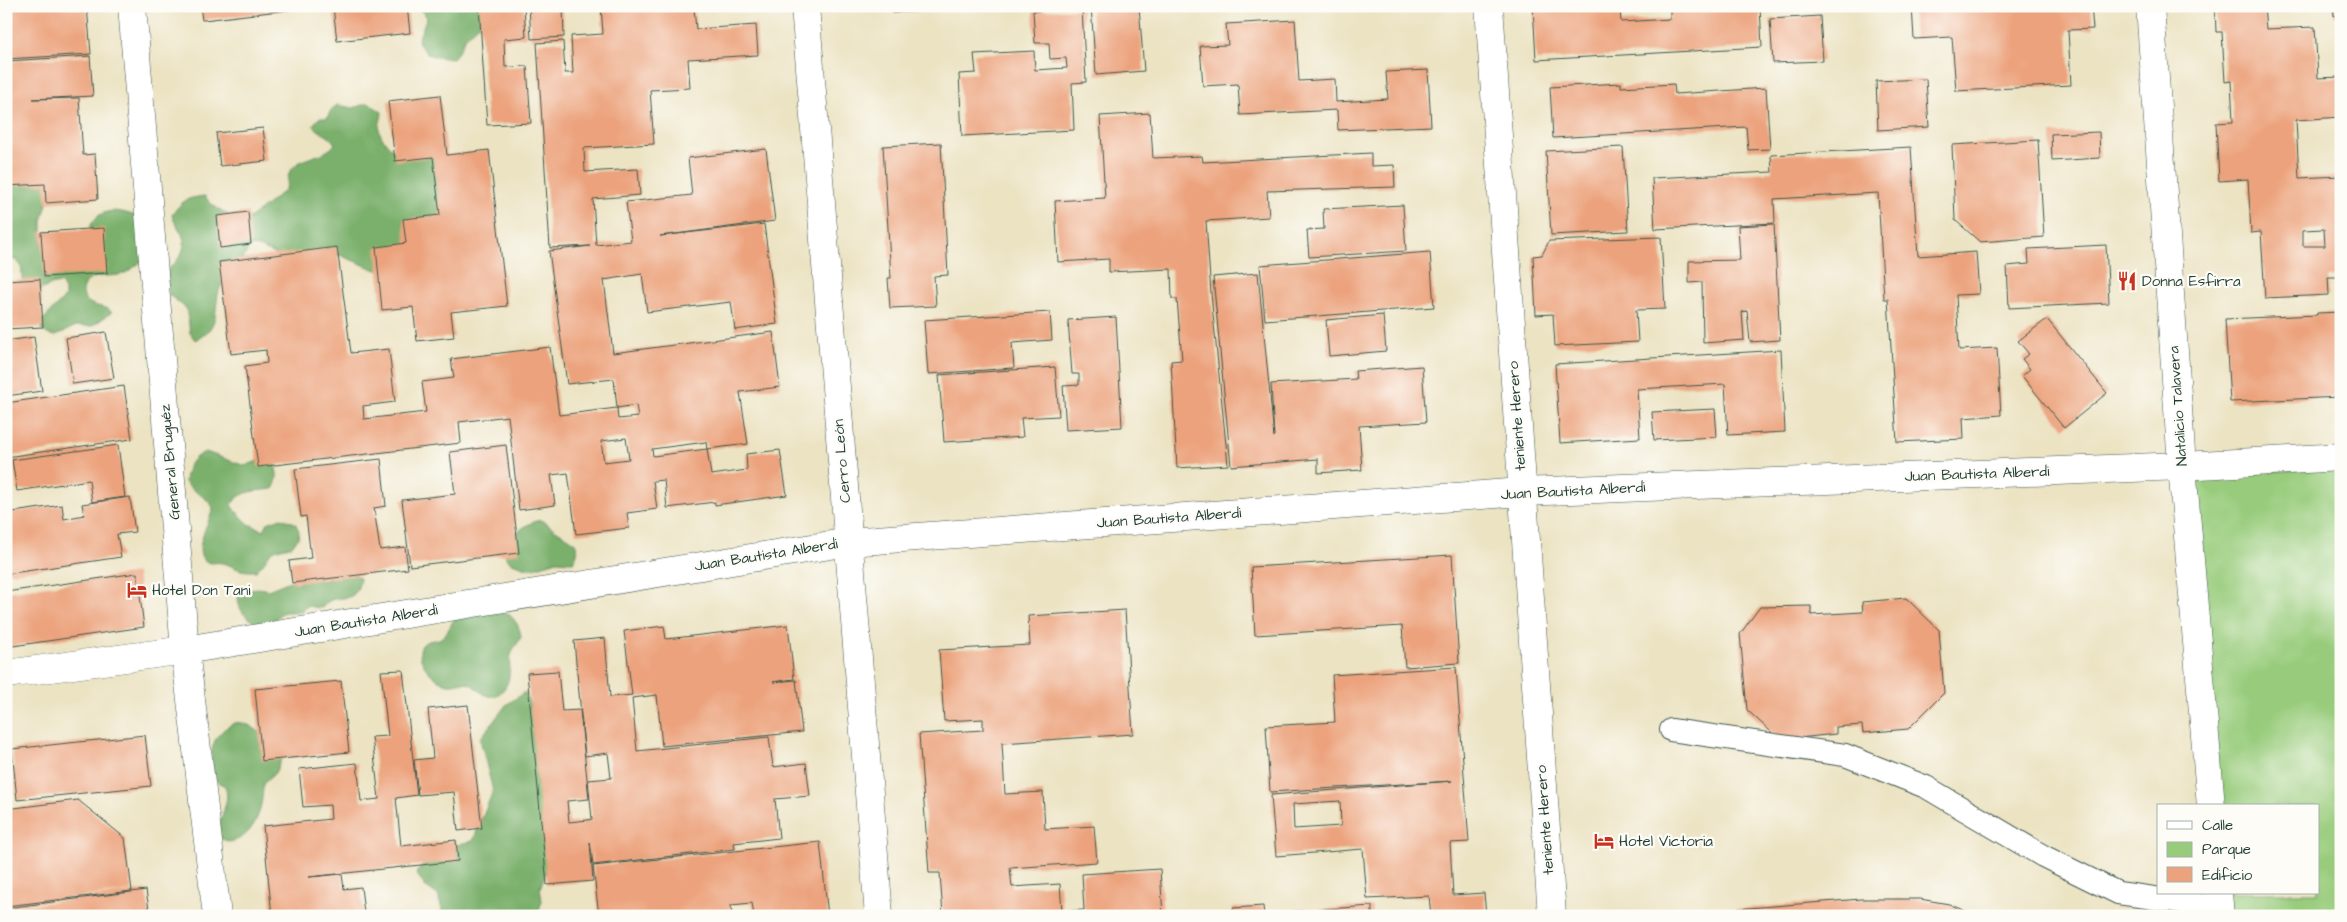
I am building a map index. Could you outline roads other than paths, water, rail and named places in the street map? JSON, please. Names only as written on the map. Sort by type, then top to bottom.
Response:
[{"type":"street","name":"General Bruguéz","points":[[132,6],[185,650],[217,916]]},
{"type":"street","name":"Cerro León","points":[[805,6],[879,916]]},
{"type":"street","name":"teniente Herero","points":[[1490,6],[1552,916]]},
{"type":"street","name":"Natalicio Talavera","points":[[2150,6],[2182,466],[2211,804]]},
{"type":"street","name":"Juan Bautista Alberdi","points":[[6,674],[185,650],[849,542],[1522,492],[2182,466],[2341,457]]},
{"type":"lane","points":[[1671,730],[1845,755],[1926,787],[2043,856],[2118,893],[2219,905]]},
{"type":"place","name":"Donna Esfirra","points":[[2127,281]]},
{"type":"place","name":"Hotel Don Tani","points":[[137,590]]},
{"type":"place","name":"Hotel Victoria","points":[[1604,841]]}]
